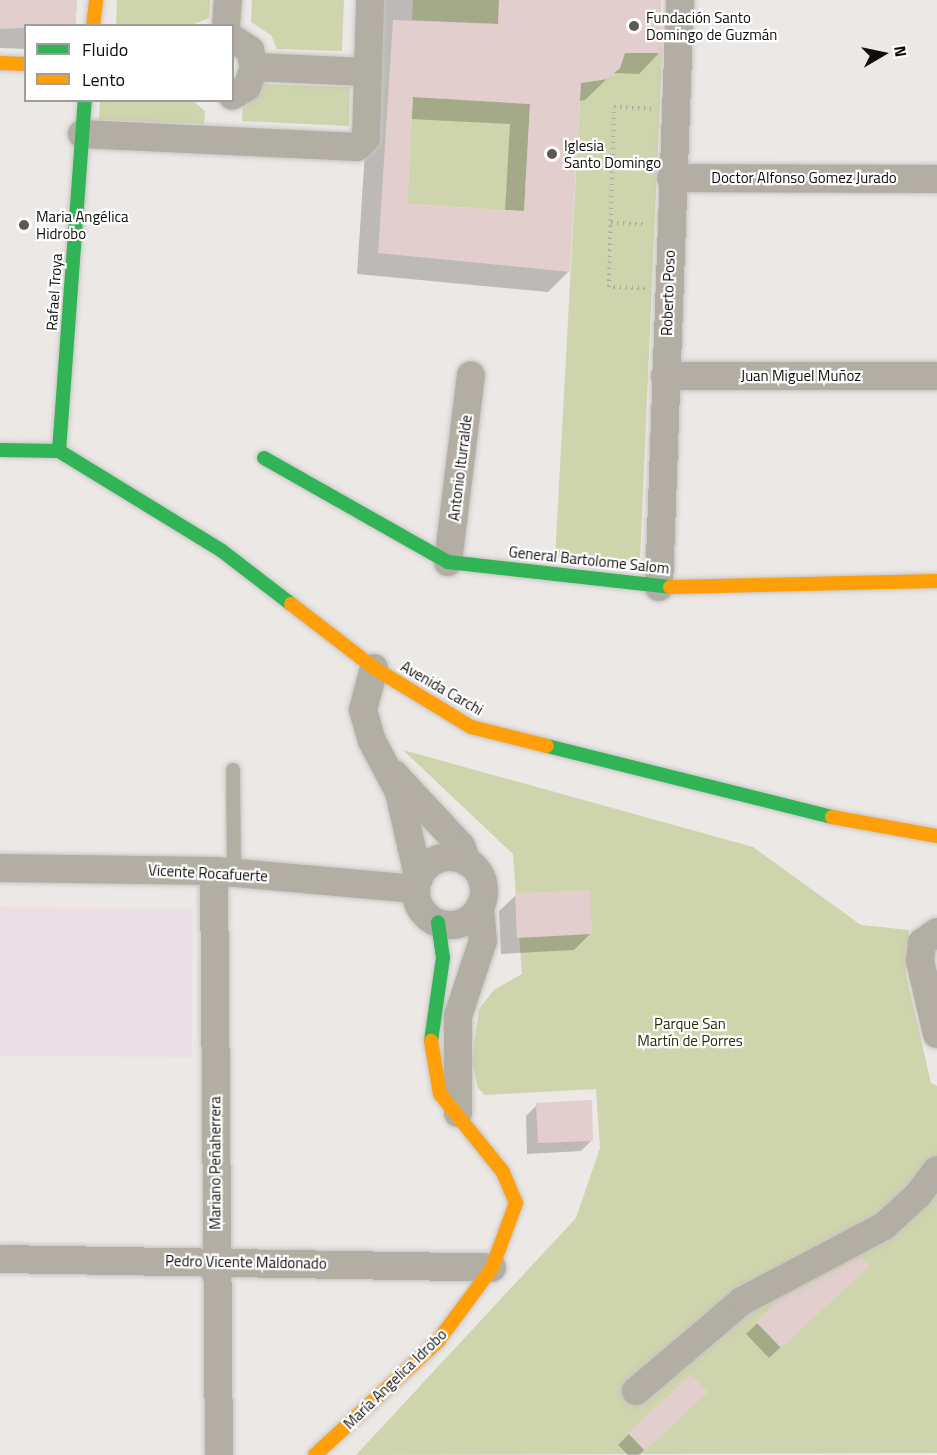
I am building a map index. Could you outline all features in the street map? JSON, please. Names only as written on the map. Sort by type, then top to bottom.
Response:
[{"type":"street","points":[[93,24],[96,0]]},
{"type":"street","points":[[226,24],[228,0]]},
{"type":"street","points":[[82,134],[222,138],[357,147],[366,138],[366,72],[370,0]]},
{"type":"street","name":"Roberto Poso","points":[[658,587],[673,110],[680,0]]},
{"type":"street","points":[[234,39],[249,50],[254,67],[247,87],[234,95]]},
{"type":"street","points":[[0,63],[24,64]]},
{"type":"street","points":[[254,67],[366,72]]},
{"type":"street","name":"Rafael Troya","points":[[59,451],[85,102]]},
{"type":"street","points":[[222,138],[224,102]]},
{"type":"street","name":"Doctor Alfonso Gomez Jurado","points":[[671,173],[937,179]]},
{"type":"street","name":"Antonio Iturralde","points":[[448,562],[471,375]]},
{"type":"street","name":"Juan Miguel Muñoz","points":[[665,376],[937,376]]},
{"type":"street","points":[[0,450],[59,451]]},
{"type":"street","name":"Avenida Carchi","points":[[59,451],[222,551],[374,668],[471,727],[799,812],[937,836]]},
{"type":"street","name":"General Bartolome Salom","points":[[264,458],[448,562],[658,587],[937,581]]},
{"type":"street","points":[[374,668],[363,710],[372,741],[390,771],[399,792],[425,914],[438,922],[455,925],[465,921],[480,906]]},
{"type":"street","points":[[390,771],[461,846],[468,862],[479,874],[483,885],[480,906],[483,941],[458,1016],[458,1113]]},
{"type":"street","points":[[417,884],[429,864],[439,858],[450,857],[468,862]]},
{"type":"street","name":"Vicente Rocafuerte","points":[[0,868],[224,872],[417,884]]},
{"type":"street","name":"Mariano Peñaherrera","points":[[219,1455],[215,1262],[224,872]]},
{"type":"street","name":"María Angelica Idrobo","points":[[315,1455],[438,1341],[492,1268],[516,1203],[503,1172],[458,1113],[440,1094],[430,1052],[443,958],[438,922]]},
{"type":"street","points":[[937,932],[922,944],[920,961],[937,1034]]},
{"type":"street","points":[[636,1391],[742,1301],[884,1226],[918,1195],[937,1170]]},
{"type":"street","name":"Pedro Vicente Maldonado","points":[[0,1259],[492,1268]]},
{"type":"lane","points":[[224,872],[233,770]]},
{"type":"path","points":[[668,289],[609,287],[612,167],[614,107],[673,110]]},
{"type":"path","points":[[612,167],[671,173]]},
{"type":"path","points":[[611,223],[670,225]]},
{"type":"shaded area","points":[[0,907],[193,909],[192,1057],[0,1056]]},
{"type":"green space","points":[[117,0],[210,0],[209,18],[194,24],[116,24]]},
{"type":"green space","points":[[252,0],[344,0],[342,51],[277,49],[271,35],[251,22]]},
{"type":"green space","points":[[413,0],[499,0],[498,24],[412,20]]},
{"type":"green space","points":[[623,53],[662,53],[640,560],[555,558],[581,83],[607,79],[620,68]]},
{"type":"green space","points":[[263,84],[350,87],[349,126],[242,121],[243,107],[256,98]]},
{"type":"green space","points":[[413,97],[530,104],[524,211],[407,204]]},
{"type":"green space","points":[[100,102],[194,102],[205,111],[204,124],[99,120]]},
{"type":"green space","name":"Parque San Martín de Porres","points":[[403,750],[753,847],[861,925],[909,930],[906,975],[931,1083],[937,1086],[937,1453],[356,1455],[576,1218],[600,1148],[596,1089],[485,1095],[478,1088],[472,1061],[479,1009],[494,990],[522,974],[513,854]]},
{"type":"building","points":[[0,0],[77,0],[75,24],[24,24],[24,28],[0,29]]},
{"type":"building","name":"Iglesia Santo Domingo","points":[[499,0],[661,0],[662,53],[625,53],[620,68],[607,79],[581,83],[570,272],[378,253],[393,20],[498,24]],"holes":[[[413,97],[530,104],[524,211],[407,204]]]},
{"type":"building","points":[[590,890],[592,934],[517,938],[515,893]]},
{"type":"building","points":[[592,1100],[593,1141],[538,1143],[536,1103]]},
{"type":"building","points":[[861,1257],[869,1267],[781,1348],[756,1322],[779,1300]]},
{"type":"building","points":[[691,1374],[708,1392],[645,1451],[628,1433]]},
{"type":"traffic: fast","points":[[59,451],[85,102]]},
{"type":"traffic: fast","points":[[0,450],[59,451]]},
{"type":"traffic: fast","points":[[59,451],[222,551],[291,604]]},
{"type":"traffic: fast","points":[[264,458],[448,562],[670,587]]},
{"type":"traffic: fast","points":[[547,746],[832,817]]},
{"type":"traffic: fast","points":[[431,1041],[443,958],[438,922]]},
{"type":"traffic: slow","points":[[93,24],[96,0]]},
{"type":"traffic: slow","points":[[0,63],[24,64]]},
{"type":"traffic: slow","points":[[670,587],[937,581]]},
{"type":"traffic: slow","points":[[291,604],[374,668],[471,727],[547,746]]},
{"type":"traffic: slow","points":[[832,817],[937,836]]},
{"type":"traffic: slow","points":[[315,1455],[438,1341],[492,1268],[516,1203],[503,1172],[440,1094],[431,1041]]},
{"type":"place","name":"Fundación Santo Domingo de Guzmán","points":[[634,26]]},
{"type":"place","name":"Iglesia Santo Domingo","points":[[552,154]]},
{"type":"place","name":"Maria Angélica Hidrobo","points":[[24,225]]}]
